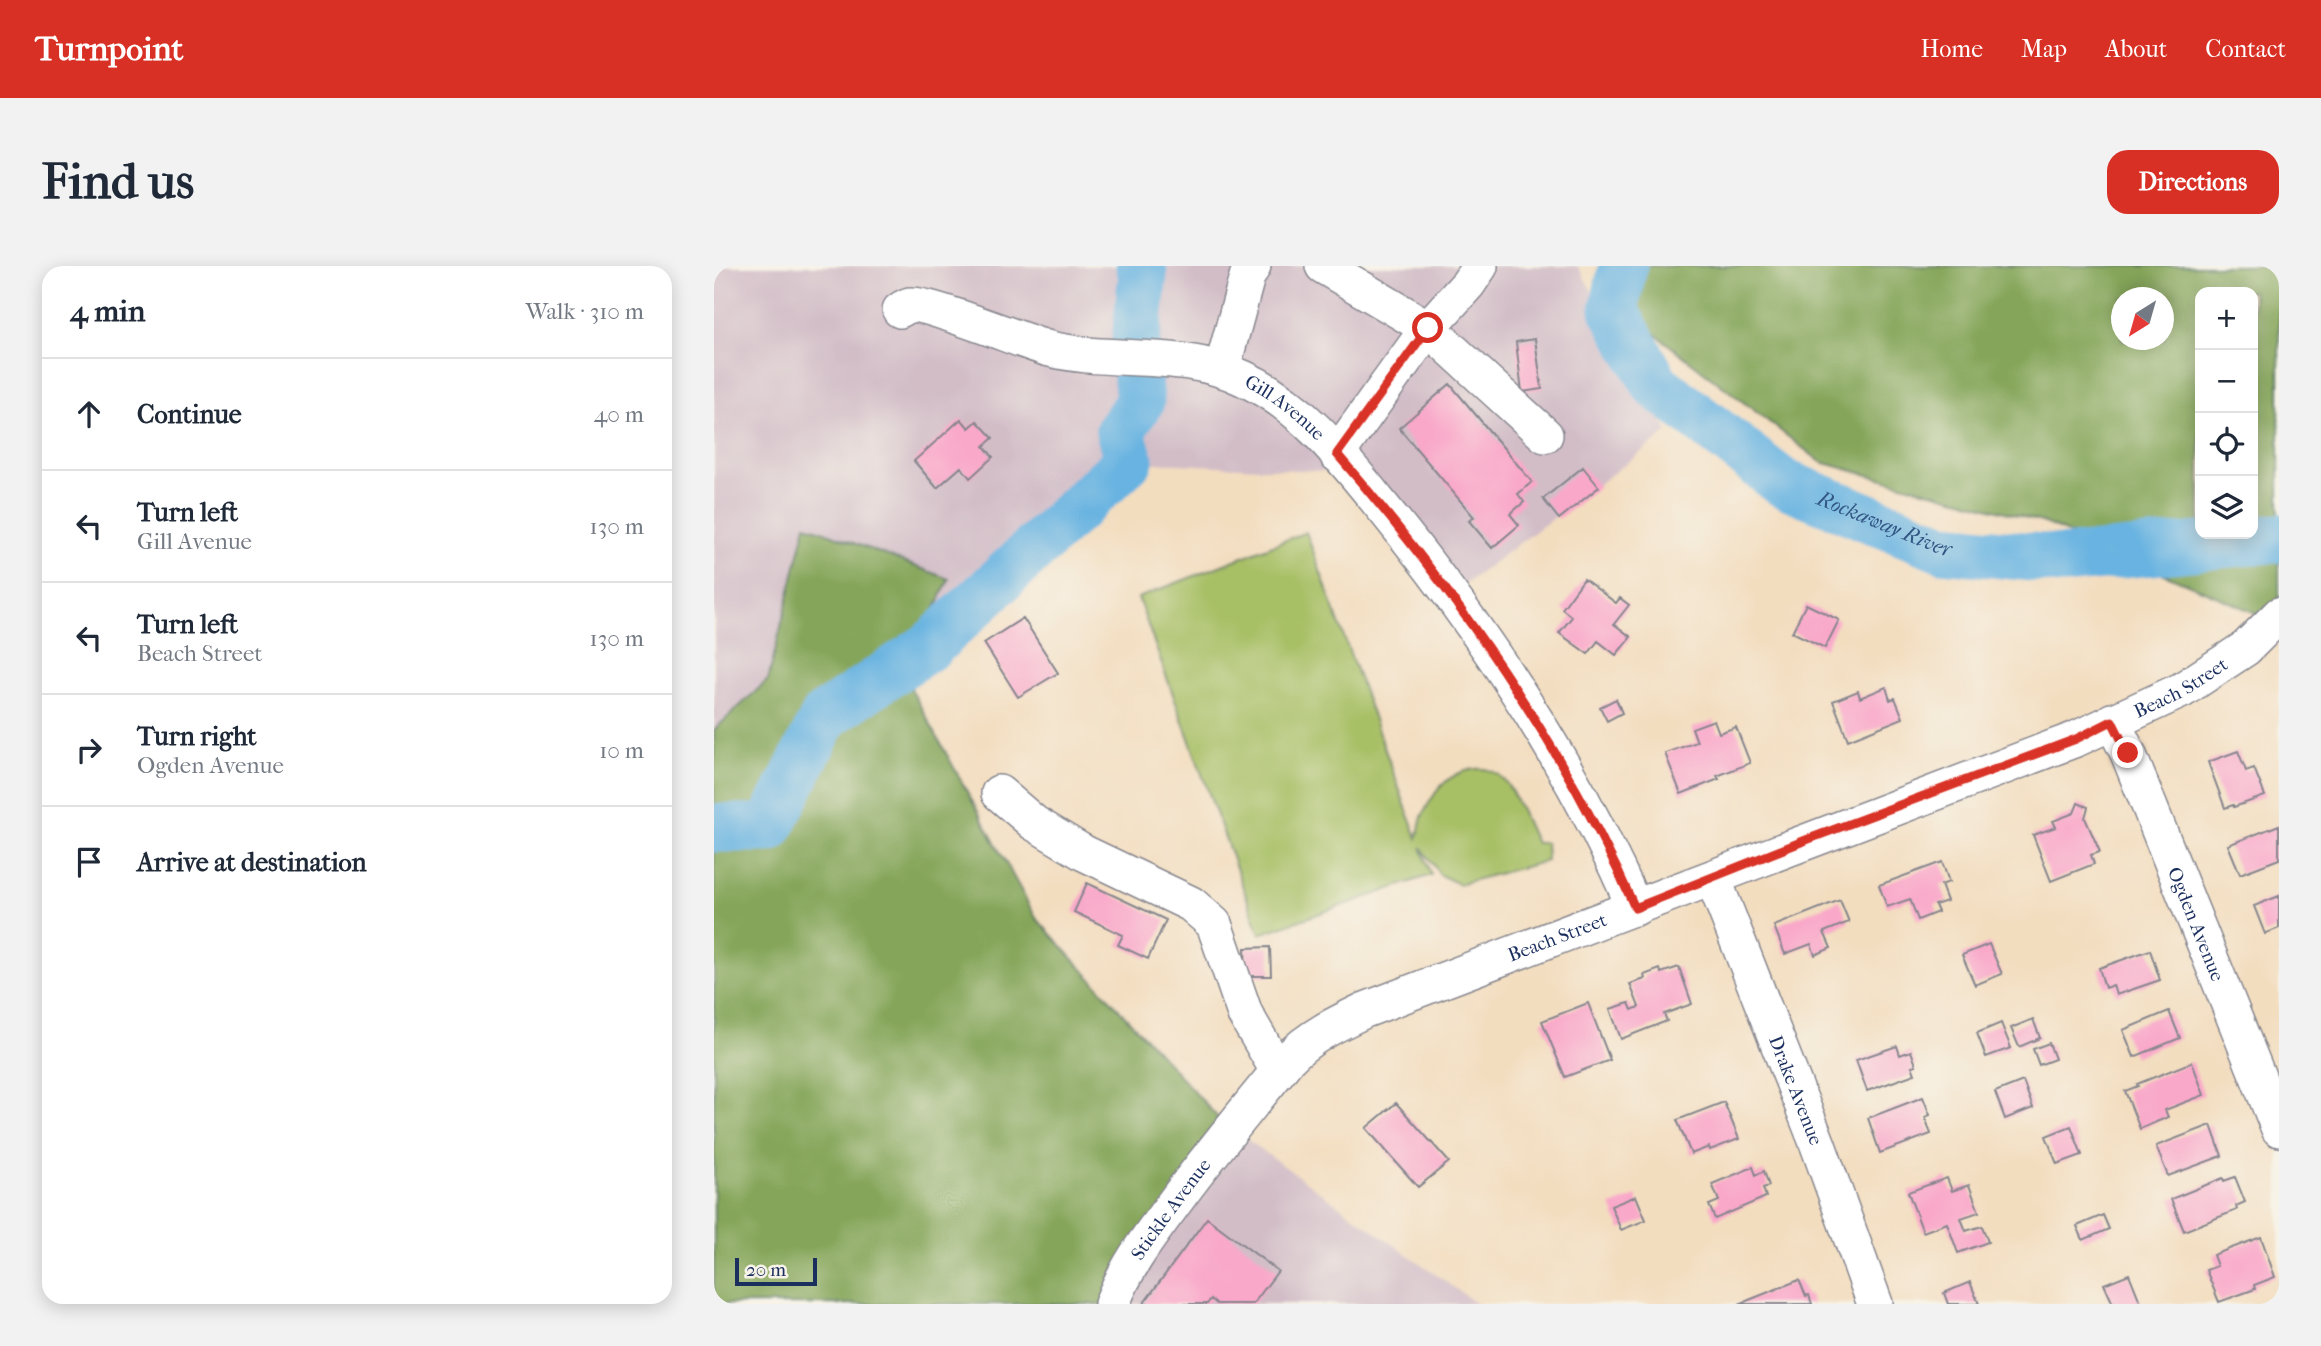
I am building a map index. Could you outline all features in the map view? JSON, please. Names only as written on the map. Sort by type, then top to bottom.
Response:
[{"type":"street","points":[[1222,369],[1247,276],[1253,266]]},
{"type":"street","points":[[1323,266],[1428,328],[1545,435]]},
{"type":"street","points":[[1337,454],[1428,328],[1468,284],[1480,266]]},
{"type":"street","name":"Gill Avenue","points":[[900,310],[910,305],[928,308],[1026,343],[1066,353],[1205,363],[1272,392],[1301,416],[1337,454],[1418,550],[1511,680],[1589,812],[1635,908]]},
{"type":"street","name":"Beach Street","points":[[1240,1119],[1298,1048],[1337,1023],[1819,835],[2076,739],[2182,690],[2246,648],[2279,615]]},
{"type":"street","name":"Ogden Avenue","points":[[2112,721],[2128,753],[2279,1129]]},
{"type":"street","points":[[999,793],[1034,823],[1084,853],[1191,904],[1214,924],[1245,1014],[1278,1071]]},
{"type":"street","name":"Drake Avenue","points":[[1713,878],[1818,1145],[1875,1304]]},
{"type":"street","name":"Stickle Avenue","points":[[1112,1304],[1119,1284],[1139,1251],[1199,1169],[1240,1119]]},
{"type":"shaded area","points":[[714,266],[1578,266],[1668,432],[1449,596],[1342,472],[1134,462],[904,676],[806,526],[768,680],[714,730]]},
{"type":"shaded area","points":[[1221,1121],[1477,1304],[1073,1304]]},
{"type":"green space","points":[[1640,266],[2279,266],[2279,623],[2042,522],[1821,462],[1638,321]]},
{"type":"green space","points":[[806,525],[949,579],[904,676],[1036,918],[1221,1121],[1125,1304],[714,1304],[714,730],[768,680]]},
{"type":"green space","points":[[1306,532],[1417,838],[1422,817],[1442,785],[1456,774],[1485,769],[1497,774],[1507,784],[1536,843],[1546,843],[1547,861],[1459,884],[1440,875],[1421,847],[1431,875],[1260,934],[1138,598]]},
{"type":"building","points":[[1535,339],[1542,389],[1522,392],[1516,342]]},
{"type":"building","points":[[1450,384],[1532,482],[1518,494],[1524,502],[1510,514],[1519,525],[1492,548],[1469,521],[1474,517],[1399,428]]},
{"type":"building","points":[[961,419],[969,428],[977,421],[993,438],[984,446],[993,457],[970,478],[961,467],[937,488],[914,461]]},
{"type":"building","points":[[1583,467],[1599,487],[1559,519],[1543,499]]},
{"type":"building","points":[[1584,579],[1616,603],[1620,598],[1629,605],[1614,624],[1631,637],[1616,655],[1598,641],[1588,654],[1559,633],[1572,617],[1562,609]]},
{"type":"building","points":[[1806,604],[1839,620],[1825,648],[1792,632]]},
{"type":"building","points":[[1023,618],[1058,673],[1018,697],[984,643]]},
{"type":"building","points":[[1886,687],[1890,700],[1895,698],[1903,718],[1848,740],[1833,701],[1858,691],[1860,698]]},
{"type":"building","points":[[1616,699],[1622,713],[1607,721],[1600,707]]},
{"type":"building","points":[[1714,720],[1719,733],[1736,727],[1750,763],[1681,794],[1665,753],[1697,742],[1692,728]]},
{"type":"building","points":[[2238,751],[2246,771],[2254,768],[2265,796],[2225,808],[2208,762]]},
{"type":"building","points":[[2078,803],[2088,807],[2085,818],[2100,852],[2091,855],[2094,864],[2051,881],[2033,835],[2056,827],[2053,821],[2074,813]]},
{"type":"building","points":[[2279,825],[2279,859],[2240,874],[2228,845]]},
{"type":"building","points":[[1942,862],[1949,882],[1941,885],[1947,901],[1935,905],[1938,912],[1918,920],[1910,899],[1887,907],[1879,885]]},
{"type":"building","points":[[1087,883],[1166,920],[1148,959],[1118,945],[1123,935],[1074,912]]},
{"type":"building","points":[[2279,896],[2279,928],[2265,934],[2254,906]]},
{"type":"building","points":[[1840,900],[1849,922],[1824,932],[1831,948],[1815,955],[1811,944],[1785,954],[1774,926]]},
{"type":"building","points":[[1989,944],[2002,974],[1975,985],[1962,955]]},
{"type":"building","points":[[1270,947],[1271,976],[1246,976],[1245,948]]},
{"type":"building","points":[[2150,950],[2160,980],[2116,995],[2113,985],[2105,988],[2099,968]]},
{"type":"building","points":[[1679,967],[1692,1004],[1664,1014],[1667,1021],[1621,1039],[1610,1009],[1629,1003],[1632,1010],[1639,1007],[1630,984],[1645,979],[1644,975],[1660,969],[1661,973]]},
{"type":"building","points":[[1588,1003],[1610,1060],[1565,1077],[1542,1021]]},
{"type":"building","points":[[2169,1011],[2180,1038],[2134,1057],[2123,1030]]},
{"type":"building","points":[[2033,1019],[2040,1038],[2019,1047],[2011,1028]]},
{"type":"building","points":[[2001,1023],[2011,1048],[1986,1057],[1977,1033]]},
{"type":"building","points":[[2049,1043],[2055,1059],[2039,1065],[2033,1049]]},
{"type":"building","points":[[1897,1046],[1900,1055],[1911,1051],[1916,1065],[1912,1066],[1915,1074],[1867,1091],[1856,1060]]},
{"type":"building","points":[[2192,1062],[2204,1095],[2165,1110],[2168,1117],[2140,1129],[2125,1091]]},
{"type":"building","points":[[2023,1081],[2033,1108],[2005,1119],[1995,1092]]},
{"type":"building","points":[[1923,1097],[1930,1115],[1925,1117],[1931,1134],[1880,1153],[1868,1118]]},
{"type":"building","points":[[1724,1102],[1739,1139],[1691,1154],[1677,1120]]},
{"type":"building","points":[[1396,1103],[1449,1162],[1418,1187],[1366,1128]]},
{"type":"building","points":[[2211,1125],[2222,1156],[2168,1176],[2156,1146]]},
{"type":"building","points":[[2071,1126],[2082,1155],[2057,1164],[2046,1136]]},
{"type":"building","points":[[1753,1167],[1756,1175],[1764,1171],[1769,1186],[1763,1188],[1766,1197],[1715,1219],[1709,1205],[1719,1201],[1712,1184]]},
{"type":"building","points":[[2235,1177],[2245,1202],[2236,1206],[2237,1210],[2184,1231],[2171,1199],[2223,1178],[2224,1181]]},
{"type":"building","points":[[1947,1178],[1952,1191],[1969,1185],[1979,1212],[1961,1218],[1966,1231],[1982,1226],[1988,1242],[1958,1253],[1947,1223],[1923,1232],[1908,1192]]},
{"type":"building","points":[[1636,1196],[1646,1220],[1621,1230],[1611,1206]]},
{"type":"building","points":[[2103,1215],[2109,1229],[2083,1240],[2077,1226]]},
{"type":"building","points":[[1207,1218],[1278,1271],[1253,1304],[1217,1304],[1211,1299],[1207,1304],[1144,1303]]},
{"type":"building","points":[[2261,1237],[2275,1277],[2254,1285],[2255,1289],[2219,1302],[2206,1270],[2217,1266],[2213,1255]]},
{"type":"building","points":[[2129,1274],[2141,1304],[2113,1304],[2104,1284]]},
{"type":"building","points":[[1799,1280],[1812,1304],[1739,1304]]},
{"type":"building","points":[[1970,1282],[1979,1304],[1948,1304],[1944,1293]]},
{"type":"waterway","points":[[714,828],[769,828],[825,716],[930,646],[1129,460],[1120,431],[1140,401],[1135,350],[1143,273],[1140,266]]},
{"type":"waterway","name":"Rockaway River","points":[[1623,266],[1614,310],[1656,385],[1783,483],[1943,548],[2062,560],[2279,538]]},
{"type":"route","points":[[1428,328],[1337,454],[1418,550],[1511,680],[1589,812],[1635,908],[1806,840],[2076,739],[2112,721],[2128,753]]}]
